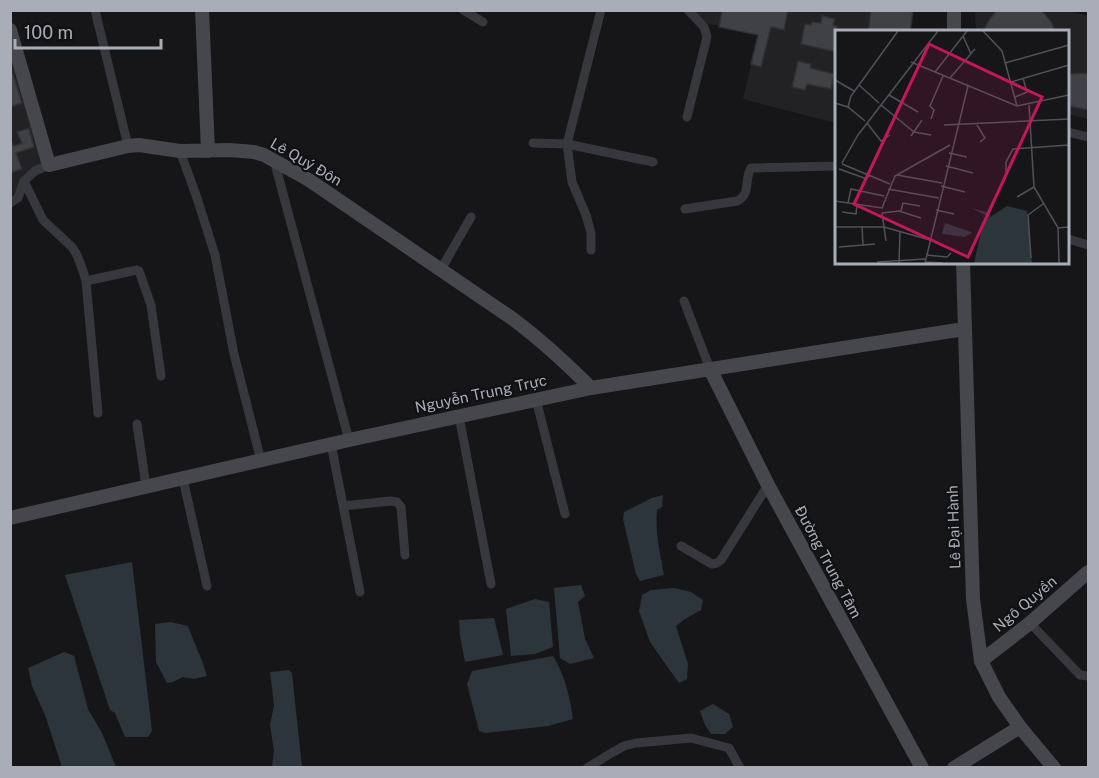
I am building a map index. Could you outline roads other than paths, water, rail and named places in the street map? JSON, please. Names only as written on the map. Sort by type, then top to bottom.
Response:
[{"type":"street","points":[[95,10],[128,146]]},
{"type":"street","points":[[463,10],[483,22]]},
{"type":"street","points":[[591,250],[591,233],[572,182],[567,144],[601,10]]},
{"type":"street","points":[[687,117],[707,37],[704,27],[688,10]]},
{"type":"street","points":[[954,10],[954,30]]},
{"type":"street","points":[[199,12],[208,151]]},
{"type":"street","points":[[10,30],[49,165],[34,171],[24,181],[18,198],[10,202]]},
{"type":"street","points":[[1069,132],[1089,137]]},
{"type":"street","points":[[533,143],[567,144],[653,162]]},
{"type":"street","name":"Lê Quý Đôn","points":[[49,165],[139,145],[180,152],[230,150],[264,155],[309,180],[534,334],[591,388]]},
{"type":"street","points":[[180,152],[215,255],[234,354],[261,461]]},
{"type":"street","points":[[274,160],[349,440]]},
{"type":"street","points":[[685,208],[742,199],[746,194],[749,172],[752,168],[835,166]]},
{"type":"street","points":[[24,181],[43,220],[77,255],[86,281],[98,413]]},
{"type":"street","points":[[441,271],[471,217]]},
{"type":"street","points":[[1069,239],[1089,245]]},
{"type":"street","name":"Lê Đại Hành","points":[[963,264],[973,599],[981,661],[999,697],[1020,728],[1054,768]]},
{"type":"street","points":[[86,281],[132,270],[139,271],[151,305],[161,376]]},
{"type":"street","points":[[684,301],[710,369]]},
{"type":"street","name":"Nguyễn Trung Trực","points":[[10,518],[331,444],[591,388],[964,329]]},
{"type":"street","name":"Đường Trung Tâm","points":[[710,369],[768,486],[922,768]]},
{"type":"street","points":[[536,399],[565,514]]},
{"type":"street","points":[[459,416],[491,584]]},
{"type":"street","points":[[137,424],[146,486]]},
{"type":"street","points":[[331,444],[360,592]]},
{"type":"street","points":[[183,479],[207,586]]},
{"type":"street","points":[[681,546],[712,564],[717,563],[768,486]]},
{"type":"street","points":[[343,506],[397,502],[401,507],[405,555]]},
{"type":"street","name":"Ngô Quyền","points":[[981,661],[1030,623],[1089,572]]},
{"type":"street","points":[[1030,623],[1080,675],[1089,676]]},
{"type":"street","points":[[954,768],[1020,728]]},
{"type":"street","points":[[587,768],[624,746],[691,738],[729,747],[740,768]]}]
